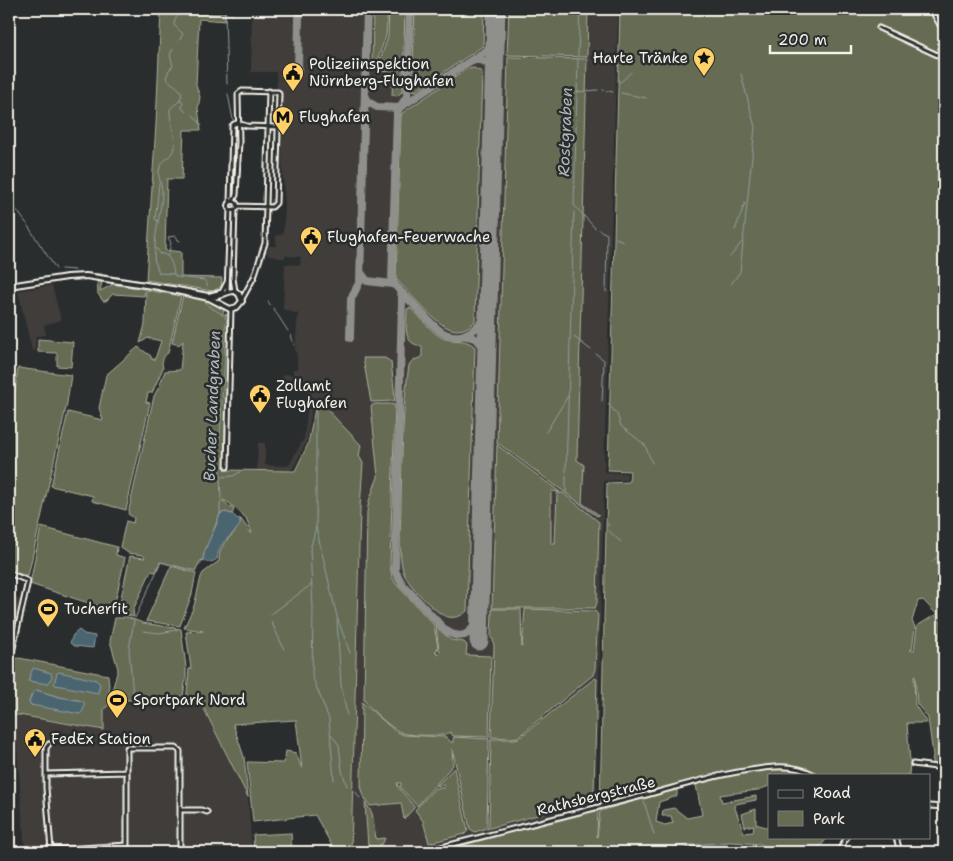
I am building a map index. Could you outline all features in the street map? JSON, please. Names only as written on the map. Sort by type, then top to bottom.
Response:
[{"type":"main road","points":[[9,286],[83,276],[158,287],[207,296],[218,297],[235,290],[242,299],[238,306],[231,309],[211,298],[158,287]]},
{"type":"main road","points":[[226,293],[223,300],[226,307]]},
{"type":"street","points":[[932,9],[944,32]]},
{"type":"street","points":[[879,28],[944,58]]},
{"type":"street","points":[[242,299],[254,277],[265,244],[269,91]]},
{"type":"street","points":[[226,293],[230,209],[228,205],[236,195],[239,142],[237,123],[238,94],[239,92],[276,91],[279,94],[276,203],[273,207],[230,209]]},
{"type":"street","points":[[235,290],[233,278],[236,208],[232,202],[232,126],[237,123],[247,126],[278,126]]},
{"type":"street","points":[[268,171],[277,171]]},
{"type":"street","points":[[207,296],[222,292],[228,279]]},
{"type":"street","points":[[227,467],[231,309]]},
{"type":"street","points":[[9,573],[28,581],[11,657]]},
{"type":"street","points":[[49,744],[46,748],[46,774],[51,850],[127,845]]},
{"type":"street","points":[[128,852],[127,748],[176,748],[179,750],[180,852]]},
{"type":"street","points":[[913,764],[944,768]]},
{"type":"street","name":"Rathsbergstraße","points":[[422,852],[745,771],[777,767],[802,768],[813,774]]},
{"type":"street","points":[[46,774],[127,772]]},
{"type":"street","points":[[930,806],[944,807]]},
{"type":"street","points":[[180,810],[201,810],[207,812]]},
{"type":"street","points":[[9,817],[11,852]]},
{"type":"street","points":[[838,852],[846,838]]},
{"type":"street","points":[[896,838],[900,852]]},
{"type":"shaded area","points":[[252,9],[618,9],[604,472],[627,473],[627,480],[604,481],[596,802],[564,809],[544,817],[410,852],[351,852],[360,508],[318,397],[316,397],[312,407],[307,441],[293,468],[289,471],[257,470],[258,443],[265,443],[265,465],[286,466],[290,464],[304,438],[308,405],[308,381],[283,379],[283,374],[293,375],[293,369],[297,369],[295,349],[298,314],[283,309],[285,264],[300,265],[301,257],[285,256],[285,258],[279,258],[267,255],[268,246],[276,246],[276,236],[283,234],[285,207],[276,72],[251,72]]},
{"type":"shaded area","points":[[52,285],[61,320],[44,325],[46,335],[36,336],[35,351],[32,351],[18,291]]},
{"type":"shaded area","points":[[9,597],[22,600],[10,658],[9,658]]},
{"type":"shaded area","points":[[172,702],[203,707],[248,797],[252,852],[25,852],[16,737],[9,736],[9,715],[19,715],[103,730],[104,709],[110,704]]},
{"type":"green space","points":[[161,9],[225,9],[225,21],[199,19],[196,85],[200,97],[198,108],[201,130],[184,130],[182,179],[167,179],[165,250],[181,252],[181,277],[222,278],[221,287],[213,291],[146,280]]},
{"type":"green space","points":[[373,9],[388,9],[386,36],[374,69],[372,69]]},
{"type":"green space","points":[[389,9],[405,9],[403,82],[402,92],[397,96],[392,95],[393,72],[376,71],[388,37]]},
{"type":"green space","points":[[415,9],[484,9],[483,46],[416,91],[412,90]]},
{"type":"green space","points":[[509,9],[588,9],[587,57],[507,55]]},
{"type":"green space","points":[[620,9],[944,9],[944,622],[923,600],[918,601],[912,621],[915,627],[912,649],[910,650],[914,650],[917,626],[935,615],[944,626],[944,766],[932,764],[933,755],[928,718],[917,704],[914,676],[915,705],[927,723],[907,723],[909,774],[768,774],[768,786],[758,790],[720,795],[722,802],[756,796],[756,800],[736,804],[735,808],[744,833],[753,832],[754,825],[745,827],[742,814],[756,809],[756,824],[768,828],[768,838],[827,838],[816,852],[777,852],[760,844],[730,842],[680,846],[659,852],[437,852],[592,811],[598,811],[597,837],[600,811],[677,789],[677,796],[659,802],[656,822],[665,825],[673,823],[671,816],[662,816],[663,810],[674,808],[687,818],[702,815],[695,780],[600,805],[607,483],[629,482],[630,471],[608,470]]},
{"type":"green space","points":[[508,57],[587,59],[577,460],[584,465],[582,503],[599,515],[597,516],[497,444]]},
{"type":"green space","points":[[474,68],[482,72],[475,321],[464,329],[454,330],[430,315],[396,279],[401,116],[402,113],[467,69]]},
{"type":"green space","points":[[97,281],[102,282],[100,291],[111,284],[145,289],[144,296],[113,294],[106,301],[103,301],[98,294]]},
{"type":"green space","points":[[146,290],[181,296],[168,353],[163,359],[163,368],[152,393],[148,393],[146,402],[150,403],[126,510],[92,501],[93,496],[51,486],[68,412],[103,420],[99,408],[106,375],[138,347],[151,356],[151,359],[155,359],[161,341],[148,338],[140,343],[145,324]]},
{"type":"green space","points":[[183,295],[205,299],[223,309],[222,315],[229,314],[225,470],[295,471],[308,444],[316,403],[325,407],[361,445],[359,456],[363,463],[360,508],[351,852],[334,852],[315,815],[253,822],[247,762],[284,763],[286,751],[296,753],[302,769],[296,720],[233,724],[244,757],[248,797],[203,707],[186,704],[189,669],[191,669],[186,632],[203,631],[184,628],[194,606],[203,573],[219,561],[222,548],[239,526],[241,519],[252,533],[246,518],[223,500],[234,510],[232,514],[225,512],[220,514],[203,560],[200,561],[195,571],[160,562],[156,572],[151,571],[133,610],[134,617],[118,612],[130,556],[145,558],[143,555],[128,553],[120,547],[126,521],[133,523],[134,518],[128,514],[154,396],[165,371],[180,370],[183,341],[179,345],[172,343]]},
{"type":"green space","points":[[410,308],[430,329],[445,339],[468,342],[475,347],[467,611],[456,617],[448,617],[441,614],[422,598],[405,576],[401,563],[400,528],[405,399],[409,365],[412,361],[422,357],[422,346],[415,344],[408,337],[406,327],[407,309]]},
{"type":"green space","points":[[38,339],[73,342],[71,367],[57,366],[57,353],[38,352]]},
{"type":"green space","points":[[363,358],[385,358],[391,362],[394,401],[371,402]]},
{"type":"green space","points":[[18,368],[71,375],[67,403],[28,576],[9,571],[9,411],[12,411]]},
{"type":"green space","points":[[375,404],[395,405],[390,564],[392,577],[396,584],[434,625],[438,647],[435,651],[437,654],[441,651],[439,650],[436,627],[451,640],[464,642],[467,645],[466,655],[491,656],[489,737],[453,736],[450,732],[445,735],[406,734],[389,725],[364,700],[367,512],[378,477],[371,406]]},
{"type":"green space","points":[[497,445],[560,492],[552,491],[551,494],[551,543],[555,543],[557,493],[563,493],[599,522],[597,603],[595,608],[492,608]]},
{"type":"green space","points":[[41,527],[117,547],[116,555],[125,558],[113,611],[30,584]]},
{"type":"green space","points":[[171,566],[196,573],[192,594],[180,626],[146,621]]},
{"type":"green space","points":[[492,609],[521,609],[522,647],[525,609],[595,611],[598,615],[593,675],[518,737],[491,737],[494,646],[493,639],[491,638]]},
{"type":"green space","points":[[124,616],[143,623],[181,629],[186,667],[183,697],[157,697],[157,700],[110,700],[110,704],[104,709],[104,730],[19,715],[9,715],[9,674],[12,660],[19,658],[108,675],[110,698],[118,669],[110,641],[115,618],[123,618]],"holes":[[[36,690],[59,697],[83,701],[31,705],[29,702]]]},
{"type":"green space","points":[[595,678],[597,679],[594,789],[592,798],[586,802],[486,829],[489,825],[491,739],[519,738]]},
{"type":"green space","points":[[362,702],[395,731],[404,735],[446,737],[452,743],[454,737],[489,739],[487,825],[484,829],[475,832],[470,829],[452,748],[453,765],[417,806],[399,786],[401,786],[401,783],[397,783],[398,787],[414,806],[404,819],[401,803],[370,806],[364,797],[361,786]]},
{"type":"green space","points":[[454,768],[468,831],[465,834],[429,843],[423,821],[415,810],[435,788],[444,788],[444,785],[436,786]]},
{"type":"green space","points":[[365,802],[372,813],[376,839],[385,838],[383,843],[373,850],[368,846]]},
{"type":"green space","points":[[291,833],[292,852],[254,852],[253,835]]},
{"type":"water","points":[[225,512],[232,514],[238,519],[240,518],[240,525],[220,547],[217,559],[212,562],[206,562],[203,560],[206,548],[220,514]]},
{"type":"water","points":[[79,630],[84,634],[95,636],[93,648],[75,646],[70,643],[73,635]]},
{"type":"water","points":[[33,668],[51,673],[52,677],[48,684],[28,681]]},
{"type":"water","points":[[59,672],[96,680],[100,684],[98,693],[54,684]]},
{"type":"water","points":[[36,690],[59,697],[83,701],[83,710],[80,714],[31,705],[29,702]]},
{"type":"waterway","points":[[179,41],[183,34],[174,25],[175,19],[185,9]]},
{"type":"waterway","name":"Rostgraben","points":[[578,55],[580,9]]},
{"type":"waterway","name":"Bucher Landgraben","points":[[196,11],[201,10],[209,14],[216,11],[225,12],[227,84]]},
{"type":"waterway","points":[[225,14],[234,15]]},
{"type":"waterway","name":"Bucher Landgraben","points":[[173,49],[170,55],[173,66],[166,78],[180,90],[181,97],[170,109],[174,148],[159,170],[162,197],[155,248],[159,254],[168,257],[172,264],[174,275],[204,280],[207,286]]},
{"type":"waterway","name":"Rostgraben","points":[[578,59],[574,205],[595,228]]},
{"type":"waterway","points":[[618,83],[631,72]]},
{"type":"waterway","points":[[731,284],[740,272],[755,127],[741,74]]},
{"type":"waterway","points":[[577,92],[598,90]]},
{"type":"waterway","points":[[603,90],[613,92]]},
{"type":"waterway","points":[[621,93],[646,98]]},
{"type":"waterway","name":"Bucher Landgraben","points":[[228,94],[233,120]]},
{"type":"waterway","points":[[180,99],[183,102],[182,108],[186,112]]},
{"type":"waterway","points":[[193,115],[202,125]]},
{"type":"waterway","name":"Bucher Landgraben","points":[[157,204],[159,183]]},
{"type":"waterway","points":[[10,201],[27,224]]},
{"type":"waterway","points":[[735,230],[745,203]]},
{"type":"waterway","name":"Bucher Landgraben","points":[[157,204],[155,219],[158,221]]},
{"type":"waterway","points":[[566,472],[574,212]]},
{"type":"waterway","points":[[28,226],[56,269]]},
{"type":"waterway","points":[[599,230],[607,234],[606,292]]},
{"type":"waterway","points":[[168,256],[171,243],[168,237],[176,236],[180,241]]},
{"type":"waterway","points":[[616,238],[623,241]]},
{"type":"waterway","points":[[730,257],[742,242]]},
{"type":"waterway","name":"Bucher Landgraben","points":[[155,248],[154,259],[159,273],[173,274]]},
{"type":"waterway","points":[[61,269],[75,270]]},
{"type":"waterway","points":[[64,275],[102,274]]},
{"type":"waterway","points":[[104,275],[143,281]]},
{"type":"waterway","points":[[41,278],[58,276]]},
{"type":"waterway","points":[[9,284],[40,278]]},
{"type":"waterway","points":[[64,280],[79,278]]},
{"type":"waterway","points":[[81,278],[88,278]]},
{"type":"waterway","points":[[89,279],[98,280]]},
{"type":"waterway","points":[[50,282],[61,280]]},
{"type":"waterway","points":[[103,281],[144,287]]},
{"type":"waterway","points":[[147,282],[165,285]]},
{"type":"waterway","points":[[112,285],[144,289]]},
{"type":"waterway","points":[[170,286],[175,286]]},
{"type":"waterway","points":[[147,287],[151,288]]},
{"type":"waterway","points":[[177,287],[212,292]]},
{"type":"waterway","points":[[147,289],[180,295]]},
{"type":"waterway","points":[[153,289],[159,290]]},
{"type":"waterway","points":[[184,296],[204,300],[207,303]]},
{"type":"waterway","points":[[268,301],[270,305]]},
{"type":"waterway","name":"Bucher Landgraben","points":[[207,303],[208,306],[222,314]]},
{"type":"waterway","points":[[273,308],[288,331]]},
{"type":"waterway","name":"Bucher Landgraben","points":[[221,499],[219,451],[225,356],[224,332],[227,320],[225,315]]},
{"type":"waterway","points":[[291,335],[294,345]]},
{"type":"waterway","name":"Rostgraben","points":[[574,337],[591,350]]},
{"type":"waterway","name":"Rostgraben","points":[[596,354],[604,360],[602,401]]},
{"type":"waterway","points":[[310,385],[315,391]]},
{"type":"waterway","points":[[212,400],[215,390]]},
{"type":"waterway","points":[[546,432],[568,396]]},
{"type":"waterway","points":[[316,401],[316,527],[337,617],[350,653]]},
{"type":"waterway","name":"Rostgraben","points":[[608,404],[617,414],[621,426],[645,445],[652,463]]},
{"type":"waterway","points":[[221,477],[233,476],[240,472]]},
{"type":"waterway","points":[[566,475],[566,493],[591,512]]},
{"type":"waterway","name":"Bucher Landgraben","points":[[220,514],[221,501]]},
{"type":"waterway","points":[[316,527],[310,550],[313,608],[312,676],[329,719],[334,780]]},
{"type":"waterway","points":[[609,531],[621,542]]},
{"type":"waterway","points":[[932,562],[944,550]]},
{"type":"waterway","name":"Bucher Landgraben","points":[[135,618],[161,562],[195,571],[203,560]]},
{"type":"waterway","points":[[270,615],[312,584]]},
{"type":"waterway","name":"Bucher Landgraben","points":[[133,696],[129,649],[134,620]]},
{"type":"waterway","points":[[337,620],[341,685],[347,715]]},
{"type":"waterway","points":[[271,621],[284,649]]},
{"type":"waterway","points":[[143,631],[159,633],[177,630]]},
{"type":"waterway","points":[[331,734],[339,745],[342,771],[347,786]]},
{"type":"waterway","points":[[639,782],[642,792]]},
{"type":"waterway","points":[[355,791],[360,798]]},
{"type":"waterway","points":[[643,798],[654,835]]},
{"type":"waterway","points":[[473,841],[498,835]]},
{"type":"waterway","points":[[430,852],[470,842]]},
{"type":"taxiway","points":[[298,72],[299,17],[304,9]]},
{"type":"taxiway","points":[[350,338],[351,299],[360,281],[367,9]]},
{"type":"taxiway","points":[[410,9],[407,96],[397,112],[392,280],[433,325],[448,335],[455,336],[469,333],[480,323],[488,309]]},
{"type":"taxiway","points":[[366,97],[368,102],[377,107],[399,108],[487,50],[495,38]]},
{"type":"taxiway","points":[[472,60],[486,62],[494,73]]},
{"type":"taxiway","points":[[361,273],[367,281],[396,286]]},
{"type":"taxiway","points":[[399,289],[402,301],[395,571],[402,584],[445,630],[452,634],[458,636],[468,633],[476,624],[479,610]]},
{"type":"taxiway","points":[[466,336],[480,342],[486,358]]},
{"type":"runway","points":[[479,641],[496,9]]},
{"type":"railway","points":[[668,852],[703,846],[738,847],[761,852]]},
{"type":"place","name":"Harte Tränke","points":[[704,77]]},
{"type":"place","name":"Polizeiinspektion Nürnberg-Flughafen","points":[[293,92]]},
{"type":"place","name":"Flughafen","points":[[283,136]]},
{"type":"place","name":"Flughafen-Feuerwache","points":[[311,256]]},
{"type":"place","name":"Zollamt Flughafen","points":[[260,414]]},
{"type":"place","name":"Tucherfit","points":[[48,628]]},
{"type":"place","name":"Sportpark Nord","points":[[117,719]]},
{"type":"place","name":"FedEx Station","points":[[35,758]]}]
